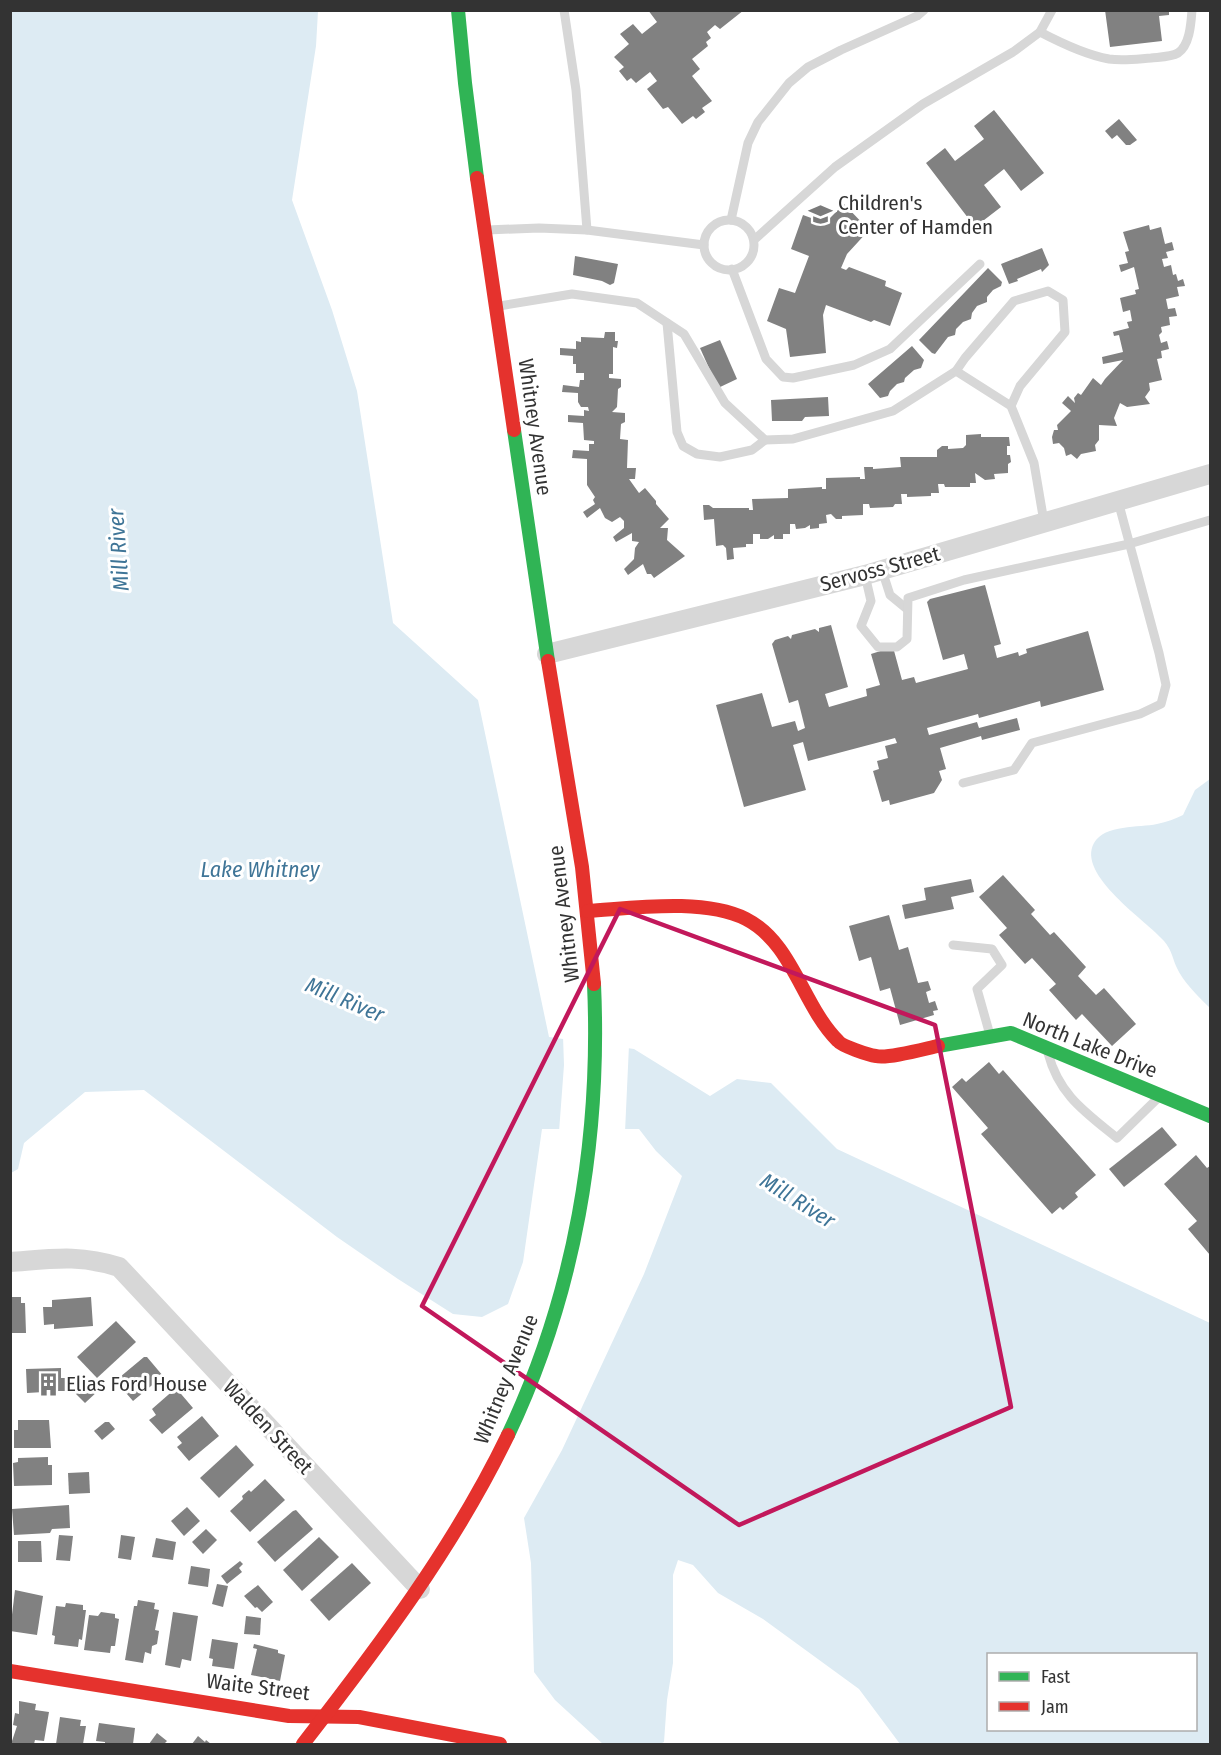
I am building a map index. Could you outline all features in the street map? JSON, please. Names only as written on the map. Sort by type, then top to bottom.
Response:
[{"type":"main road","name":"Whitney Avenue","points":[[303,1744],[420,1588],[483,1487],[515,1421],[541,1356],[561,1294],[576,1230],[591,1139],[596,1033],[588,911],[496,307],[461,50],[458,10]]},
{"type":"main road","name":"North Lake Drive","points":[[588,911],[668,905],[719,911],[745,919],[767,933],[790,964],[812,1005],[839,1042],[877,1057],[1011,1033],[1210,1116]]},
{"type":"main road","name":"Waite Street","points":[[10,1671],[289,1716],[325,1715],[382,1721],[500,1744]]},
{"type":"street","name":"Servoss Street","points":[[548,654],[873,573],[1210,474]]},
{"type":"street","name":"Walden Street","points":[[10,1262],[71,1257],[97,1260],[119,1267],[420,1588]]},
{"type":"lane","points":[[564,10],[576,90],[587,230]]},
{"type":"lane","points":[[731,220],[748,143],[758,122],[789,83],[808,67],[917,16],[924,10]]},
{"type":"lane","points":[[754,240],[835,167],[923,104],[1013,52],[1041,32],[1052,10]]},
{"type":"lane","points":[[1041,32],[1058,42],[1108,58],[1125,60],[1164,57],[1179,53],[1186,42],[1191,26],[1192,10]]},
{"type":"lane","points":[[731,220],[746,226],[754,240],[752,256],[747,263],[732,269],[723,269],[710,260],[706,253],[705,244],[710,229],[716,224],[731,220]]},
{"type":"lane","points":[[485,230],[539,228],[587,230],[705,244]]},
{"type":"lane","points":[[732,269],[766,359],[783,377],[793,378],[854,365],[890,349],[980,264]]},
{"type":"lane","points":[[667,323],[677,432],[683,446],[697,454],[720,458],[752,450],[765,440],[793,439],[893,411],[956,371],[1014,301],[1048,291],[1063,300],[1065,332],[1020,386],[1011,406]]},
{"type":"lane","points":[[496,307],[572,294],[637,303],[684,334],[725,403],[765,440]]},
{"type":"lane","points":[[956,371],[1011,406],[1034,463],[1044,523]]},
{"type":"lane","points":[[963,783],[1014,770],[1032,743],[1140,714],[1161,704],[1166,685],[1162,664],[1118,501]]},
{"type":"lane","points":[[873,573],[870,601],[861,626],[878,647],[897,647],[907,639],[908,598],[964,580],[1130,544],[1210,520]]},
{"type":"lane","points":[[873,573],[890,595],[907,609]]},
{"type":"lane","points":[[953,945],[992,949],[1002,965],[977,988],[991,1037]]},
{"type":"lane","points":[[1046,1048],[1052,1070],[1064,1091],[1117,1138],[1161,1096]]},
{"type":"highlighted area","points":[[620,909],[935,1025],[1011,1407],[739,1525],[422,1306]]},
{"type":"water","name":"Lake Whitney","points":[[11,11],[318,11],[316,46],[292,200],[332,310],[357,391],[393,623],[478,700],[549,1037],[634,1049],[710,1096],[737,1079],[771,1083],[837,1149],[1210,1323],[1210,1744],[900,1744],[859,1689],[763,1619],[718,1593],[693,1565],[678,1560],[673,1575],[673,1663],[664,1742],[660,1744],[603,1744],[555,1700],[534,1672],[531,1563],[524,1518],[562,1450],[644,1274],[682,1176],[656,1151],[639,1129],[542,1129],[523,1262],[508,1304],[482,1317],[453,1314],[398,1279],[337,1237],[144,1090],[85,1092],[24,1143],[18,1169],[11,1173]]},
{"type":"water","points":[[1210,779],[1210,1008],[1183,978],[1164,941],[1104,883],[1095,869],[1091,856],[1094,843],[1106,833],[1123,828],[1161,823],[1183,815],[1195,790]]},
{"type":"pier","points":[[563,1036],[629,1045],[625,1132],[559,1132],[564,1065]]},
{"type":"building","points":[[648,10],[744,10],[720,29],[715,25],[707,32],[711,38],[706,42],[708,46],[692,59],[700,69],[692,76],[712,101],[702,108],[705,112],[696,119],[693,116],[682,124],[668,107],[663,109],[647,89],[657,81],[650,72],[636,83],[631,78],[627,81],[619,71],[624,67],[614,57],[629,44],[620,34],[633,24],[642,34],[657,22]]},
{"type":"building","points":[[1105,10],[1169,10],[1169,15],[1159,16],[1162,41],[1110,47]]},
{"type":"building","points":[[994,110],[1044,173],[1021,191],[1004,169],[984,185],[1001,207],[975,227],[926,163],[945,148],[955,161],[984,139],[974,126]]},
{"type":"building","points":[[1119,119],[1137,140],[1130,145],[1126,145],[1117,135],[1112,139],[1105,131]]},
{"type":"building","points":[[844,204],[869,230],[847,254],[841,268],[846,270],[849,267],[886,281],[885,286],[902,293],[890,326],[874,320],[871,322],[826,305],[823,315],[826,353],[790,357],[786,329],[767,321],[779,288],[795,293],[809,256],[791,249],[803,215],[825,223]]},
{"type":"building","points":[[1149,225],[1150,230],[1161,227],[1165,244],[1172,242],[1174,250],[1166,252],[1168,258],[1162,259],[1164,267],[1171,265],[1173,275],[1176,274],[1178,281],[1183,279],[1185,286],[1177,287],[1179,296],[1166,299],[1168,309],[1175,308],[1177,316],[1169,317],[1170,325],[1161,327],[1162,332],[1159,335],[1161,343],[1167,341],[1169,349],[1161,351],[1162,358],[1157,359],[1162,380],[1149,383],[1150,390],[1145,397],[1150,404],[1127,407],[1120,403],[1114,418],[1117,426],[1099,425],[1096,451],[1081,454],[1077,459],[1071,454],[1066,456],[1064,448],[1059,443],[1053,444],[1052,437],[1054,430],[1058,430],[1057,425],[1071,411],[1062,403],[1068,396],[1075,403],[1074,398],[1078,393],[1081,395],[1093,378],[1101,385],[1123,360],[1103,364],[1102,357],[1123,352],[1119,335],[1114,336],[1113,332],[1129,328],[1127,322],[1132,321],[1130,310],[1123,312],[1120,298],[1136,294],[1135,290],[1139,289],[1134,267],[1121,272],[1119,265],[1128,263],[1125,252],[1129,251],[1123,232]]},
{"type":"building","points":[[1042,248],[1049,265],[1042,272],[1041,269],[1009,284],[1001,264]]},
{"type":"building","points":[[575,256],[618,264],[614,283],[610,285],[573,275]]},
{"type":"building","points":[[988,268],[1002,282],[1001,286],[993,290],[987,297],[987,302],[977,306],[971,319],[963,322],[956,329],[955,335],[948,337],[935,354],[932,353],[919,340]]},
{"type":"building","points":[[605,332],[615,332],[615,341],[618,341],[617,348],[613,347],[613,374],[609,374],[609,378],[621,379],[617,407],[612,412],[625,413],[625,422],[621,424],[620,439],[628,440],[627,468],[636,468],[635,479],[629,479],[639,493],[645,488],[656,501],[669,519],[660,528],[668,528],[667,540],[685,556],[654,578],[651,574],[647,574],[643,564],[628,575],[624,569],[634,559],[635,548],[639,542],[632,541],[632,533],[616,542],[613,537],[624,528],[624,521],[620,517],[612,522],[605,518],[600,508],[587,518],[583,512],[595,504],[593,500],[595,497],[587,485],[587,459],[572,458],[573,450],[589,451],[589,444],[594,444],[594,441],[584,440],[583,423],[568,422],[568,415],[584,416],[584,410],[589,411],[588,407],[581,407],[578,402],[578,393],[562,392],[563,385],[579,387],[580,380],[584,380],[584,373],[576,373],[573,356],[560,355],[560,348],[576,349],[576,341],[581,342],[581,337],[604,338]]},
{"type":"building","points":[[720,340],[737,379],[718,388],[700,348]]},
{"type":"building","points":[[912,346],[924,360],[921,368],[914,370],[904,382],[897,384],[888,396],[880,398],[868,384]]},
{"type":"building","points":[[828,397],[829,416],[805,417],[802,421],[772,421],[771,400]]},
{"type":"building","points":[[981,434],[981,437],[1009,437],[1010,446],[1007,446],[1007,455],[1010,455],[1011,462],[1008,464],[1008,473],[994,474],[995,479],[985,480],[975,473],[976,483],[970,483],[970,487],[945,487],[944,484],[938,484],[939,493],[931,493],[931,496],[907,497],[907,494],[901,494],[902,504],[895,504],[893,507],[870,508],[869,504],[863,504],[863,515],[842,516],[842,519],[836,519],[831,514],[826,515],[827,523],[819,524],[819,528],[810,529],[810,525],[796,529],[795,524],[790,524],[790,534],[783,534],[783,539],[774,539],[774,535],[768,539],[760,539],[760,534],[753,534],[753,544],[733,548],[734,559],[727,560],[726,548],[723,545],[716,546],[714,519],[704,520],[703,505],[713,508],[753,510],[752,499],[788,498],[788,489],[822,487],[826,489],[826,478],[860,477],[860,479],[865,479],[864,467],[873,467],[873,469],[901,467],[900,457],[937,457],[937,450],[942,446],[948,446],[948,449],[963,448],[966,445],[966,435]]},
{"type":"building","points":[[985,585],[1001,644],[994,646],[997,658],[1018,652],[1019,656],[1027,653],[1026,649],[1088,631],[1104,690],[1041,707],[1040,701],[979,718],[978,714],[927,728],[929,735],[977,722],[979,728],[1017,718],[1020,730],[982,740],[981,736],[940,748],[946,769],[939,771],[942,780],[934,793],[890,805],[889,800],[882,802],[873,771],[879,769],[877,761],[888,758],[885,746],[897,743],[895,738],[808,761],[803,742],[793,745],[806,790],[744,807],[716,705],[762,693],[772,727],[795,721],[798,731],[805,728],[798,700],[789,703],[772,644],[775,640],[788,636],[791,639],[792,635],[815,629],[819,632],[819,628],[831,625],[848,687],[825,694],[829,707],[867,696],[866,689],[880,685],[871,654],[893,647],[902,680],[914,677],[916,683],[968,669],[964,654],[943,660],[927,602],[930,599]]},
{"type":"building","points":[[1003,875],[1035,910],[1031,914],[1050,935],[1054,932],[1086,967],[1078,976],[1096,995],[1104,988],[1136,1024],[1112,1046],[1082,1014],[1076,1020],[1049,990],[1056,984],[1032,958],[1025,964],[999,935],[1007,928],[979,897]]},
{"type":"building","points":[[971,879],[974,892],[951,897],[954,909],[905,919],[902,905],[926,900],[924,888]]},
{"type":"building","points":[[889,915],[899,950],[908,947],[918,983],[928,981],[931,990],[926,992],[929,1003],[935,1001],[938,1010],[933,1011],[934,1015],[900,1025],[890,988],[880,991],[871,957],[859,961],[849,926]]},
{"type":"building","points":[[989,1062],[999,1074],[1003,1070],[1096,1175],[1075,1193],[1078,1197],[1063,1210],[1060,1207],[1052,1214],[981,1134],[988,1128],[952,1087],[962,1078],[966,1082]]},
{"type":"building","points":[[1162,1127],[1177,1145],[1124,1187],[1109,1169]]},
{"type":"building","points":[[1196,1155],[1207,1168],[1210,1166],[1210,1255],[1188,1229],[1197,1221],[1164,1184]]},
{"type":"building","points":[[10,1297],[21,1297],[21,1303],[25,1303],[26,1333],[10,1333]]},
{"type":"building","points":[[91,1297],[93,1326],[54,1329],[54,1324],[44,1325],[43,1307],[52,1307],[52,1300]]},
{"type":"building","points":[[116,1321],[136,1342],[97,1378],[77,1357]]},
{"type":"building","points":[[147,1357],[163,1376],[133,1401],[120,1386],[124,1383],[120,1377]]},
{"type":"building","name":"Elias Ford House","points":[[61,1368],[61,1378],[69,1378],[70,1391],[56,1391],[56,1395],[44,1396],[44,1392],[27,1393],[26,1369]]},
{"type":"building","points":[[89,1379],[99,1390],[85,1403],[75,1393]]},
{"type":"building","points":[[176,1388],[193,1408],[162,1434],[149,1420],[156,1415],[152,1409]]},
{"type":"building","points":[[202,1416],[219,1436],[189,1461],[177,1447],[182,1443],[177,1437]]},
{"type":"building","points":[[18,1420],[49,1420],[51,1448],[14,1448],[14,1430],[18,1430]]},
{"type":"building","points":[[105,1422],[109,1422],[115,1429],[102,1440],[94,1431]]},
{"type":"building","points":[[236,1445],[254,1465],[219,1498],[200,1478]]},
{"type":"building","points":[[48,1457],[48,1465],[52,1465],[52,1485],[14,1486],[13,1463],[18,1462],[18,1458]]},
{"type":"building","points":[[89,1472],[90,1493],[69,1494],[68,1473]]},
{"type":"building","points":[[265,1479],[285,1500],[250,1532],[230,1511],[243,1499],[242,1496],[249,1490],[251,1492]]},
{"type":"building","points":[[69,1505],[70,1528],[52,1529],[50,1533],[14,1535],[12,1509]]},
{"type":"building","points":[[187,1507],[200,1521],[184,1536],[171,1521]]},
{"type":"building","points":[[296,1510],[313,1529],[275,1562],[257,1542]]},
{"type":"building","points":[[206,1529],[217,1540],[203,1554],[192,1542]]},
{"type":"building","points":[[59,1535],[73,1536],[70,1561],[56,1560]]},
{"type":"building","points":[[121,1535],[135,1537],[131,1560],[118,1558]]},
{"type":"building","points":[[319,1537],[339,1557],[302,1591],[283,1570]]},
{"type":"building","points":[[156,1538],[176,1542],[173,1560],[152,1557]]},
{"type":"building","points":[[18,1541],[41,1541],[42,1562],[18,1562]]},
{"type":"building","points":[[240,1561],[243,1564],[239,1568],[242,1572],[227,1584],[221,1576]]},
{"type":"building","points":[[352,1563],[371,1583],[329,1621],[310,1600]]},
{"type":"building","points":[[191,1566],[210,1569],[208,1587],[188,1584]]},
{"type":"building","points":[[217,1584],[228,1586],[223,1607],[212,1604]]},
{"type":"building","points":[[258,1585],[273,1602],[262,1612],[244,1596]]},
{"type":"building","points":[[15,1590],[43,1596],[37,1635],[10,1631]]},
{"type":"building","points":[[138,1600],[155,1603],[154,1609],[159,1610],[155,1630],[159,1631],[157,1644],[152,1646],[151,1654],[145,1652],[143,1663],[125,1660],[134,1606],[137,1606]]},
{"type":"building","points":[[66,1603],[83,1605],[83,1610],[86,1610],[82,1640],[79,1639],[78,1647],[54,1644],[55,1636],[52,1635],[56,1606],[65,1607]]},
{"type":"building","points":[[101,1612],[115,1614],[115,1618],[119,1619],[115,1646],[111,1646],[110,1653],[84,1650],[89,1615],[98,1616]]},
{"type":"building","points":[[173,1612],[198,1616],[191,1661],[182,1659],[180,1668],[165,1665]]},
{"type":"building","points":[[246,1616],[261,1618],[260,1635],[244,1634]]},
{"type":"building","points":[[212,1639],[238,1643],[234,1669],[212,1666],[213,1659],[209,1658]]},
{"type":"building","points":[[254,1644],[278,1650],[278,1653],[285,1655],[280,1681],[251,1675],[257,1649],[253,1648]]},
{"type":"building","points":[[19,1701],[36,1704],[35,1710],[49,1712],[44,1741],[35,1740],[34,1744],[11,1744],[17,1726],[13,1725],[15,1713],[19,1714]]},
{"type":"building","points":[[60,1717],[81,1720],[80,1726],[86,1726],[83,1744],[56,1744]]},
{"type":"building","points":[[99,1723],[135,1728],[133,1744],[105,1744],[105,1742],[96,1741]]},
{"type":"building","points":[[157,1733],[167,1741],[164,1744],[149,1744]]},
{"type":"building","points":[[198,1736],[205,1742],[206,1740],[211,1744],[192,1744]]},
{"type":"traffic: fast","points":[[458,10],[477,178]]},
{"type":"traffic: fast","points":[[514,430],[548,661]]},
{"type":"traffic: fast","points":[[508,1435],[551,1327],[579,1215],[588,1158],[593,1100],[594,984]]},
{"type":"traffic: fast","points":[[938,1046],[1011,1033],[1210,1116]]},
{"type":"traffic: jam","points":[[477,178],[514,430]]},
{"type":"traffic: jam","points":[[548,661],[582,867],[594,984]]},
{"type":"traffic: jam","points":[[588,911],[690,906],[710,908],[746,919],[775,943],[815,1010],[840,1043],[881,1057],[938,1046]]},
{"type":"traffic: jam","points":[[303,1744],[414,1595],[464,1517],[508,1435]]},
{"type":"traffic: jam","points":[[10,1671],[289,1716],[359,1717],[500,1744]]},
{"type":"place","name":"Children's Center of Hamden","points":[[820,215]]},
{"type":"place","name":"Elias Ford House","points":[[48,1384]]},
{"type":"water label","name":"Mill River","points":[[118,550]]},
{"type":"water label","name":"Mill River","points":[[345,999]]},
{"type":"water label","name":"Mill River","points":[[798,1200]]}]
